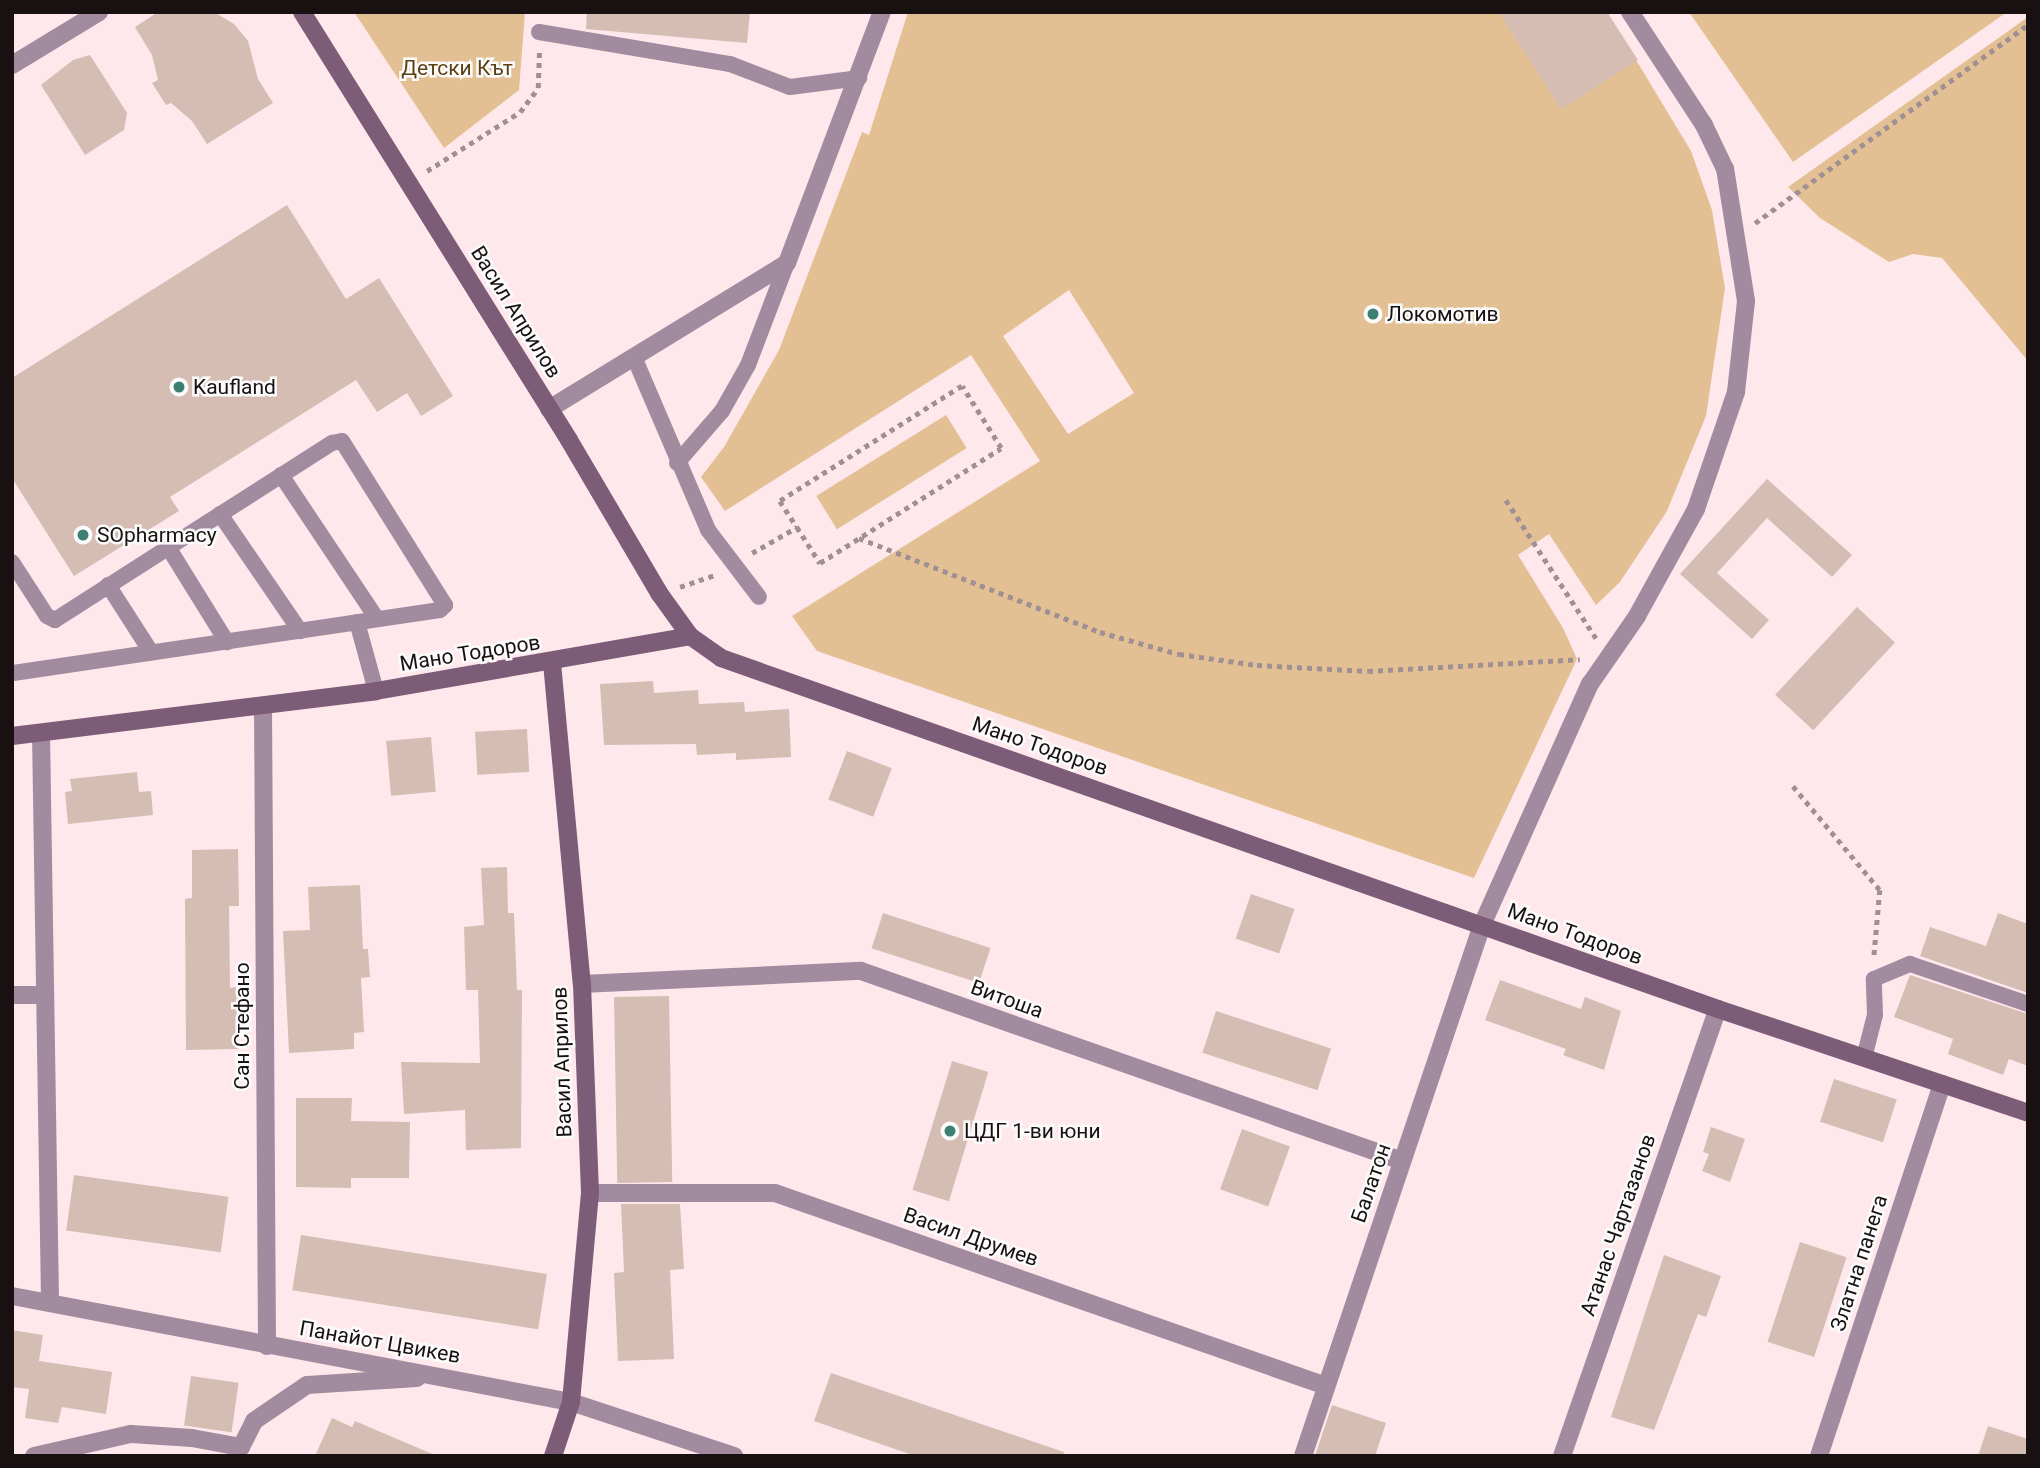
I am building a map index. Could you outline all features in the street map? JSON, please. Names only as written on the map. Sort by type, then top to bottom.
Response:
[{"type":"street","points":[[12,65],[99,12]]},
{"type":"street","name":"Васил Априлов","points":[[302,12],[549,409],[659,593],[690,636]]},
{"type":"street","points":[[549,409],[787,263],[882,12]]},
{"type":"street","name":"Балатон","points":[[1303,1456],[1482,925],[1590,684],[1609,657],[1696,509],[1730,412],[1746,300],[1725,169],[1704,125],[1630,12]]},
{"type":"street","name":"Мано Тодоров","points":[[12,736],[376,691],[552,663],[690,636],[722,658],[799,687],[1718,1009],[2028,1112]]},
{"type":"street","name":"Васил Априлов","points":[[552,663],[582,984],[590,1194],[571,1402],[553,1456]]},
{"type":"street","name":"Сан Стефано","points":[[263,706],[267,1346]]},
{"type":"street","points":[[41,733],[50,1302]]},
{"type":"street","name":"Витоша","points":[[582,984],[861,971],[1402,1161]]},
{"type":"street","points":[[12,995],[45,995]]},
{"type":"street","name":"Атанас Чартазанов","points":[[1562,1456],[1718,1009]]},
{"type":"street","name":"Златна панега","points":[[1819,1456],[1942,1084]]},
{"type":"street","name":"Васил Друмев","points":[[590,1194],[775,1193],[1326,1386]]},
{"type":"street","name":"Панайот Цвикев","points":[[12,1296],[571,1402],[734,1456]]},
{"type":"street","points":[[34,1456],[131,1434],[192,1438],[239,1452],[254,1421],[307,1385],[445,1376]]},
{"type":"lane","points":[[539,32],[730,64],[760,79],[790,87],[859,78]]},
{"type":"lane","points":[[677,463],[722,411],[748,365],[787,263]]},
{"type":"lane","points":[[634,358],[708,530],[760,597]]},
{"type":"lane","points":[[12,562],[50,619],[281,475],[342,441],[444,599],[440,610],[12,673]]},
{"type":"lane","points":[[281,475],[377,619]]},
{"type":"lane","points":[[220,514],[300,631]]},
{"type":"lane","points":[[168,547],[227,642]]},
{"type":"lane","points":[[108,585],[151,652]]},
{"type":"lane","points":[[357,622],[376,691]]},
{"type":"lane","points":[[1864,1058],[1875,1015],[1874,979],[1910,964],[2028,1004]]},
{"type":"path","points":[[1737,236],[2028,25]]},
{"type":"path","points":[[409,183],[520,112],[538,88],[539,32]]},
{"type":"path","points":[[962,386],[1001,448],[820,563],[797,527],[780,501],[962,386]]},
{"type":"path","points":[[859,538],[1100,632],[1179,654],[1257,666],[1368,671],[1609,657],[1506,500]]},
{"type":"path","points":[[659,593],[707,580],[797,527]]},
{"type":"path","points":[[1793,786],[1880,890],[1874,979]]},
{"type":"green space","name":"Детски Кът","points":[[354,12],[525,12],[519,90],[444,148]]},
{"type":"green space","points":[[908,12],[1607,12],[1691,151],[1712,210],[1725,288],[1706,416],[1667,511],[1620,582],[1596,605],[1549,534],[1518,555],[1563,628],[1577,659],[1474,878],[817,651],[792,616],[1040,461],[971,355],[725,511],[701,477],[724,447],[779,350],[862,132],[869,135]],"holes":[[[1069,290],[1134,393],[1068,434],[1003,336]]]},
{"type":"green space","points":[[1689,12],[2007,12],[1793,162]]},
{"type":"green space","points":[[2028,17],[2028,361],[1942,258],[1913,254],[1889,262],[1820,218],[1788,187]]},
{"type":"green space","points":[[946,415],[967,448],[837,529],[816,496]]},
{"type":"building","points":[[158,12],[214,12],[234,24],[248,41],[258,79],[273,103],[207,144],[192,121],[171,103],[166,105],[152,83],[158,80],[152,55],[135,27]]},
{"type":"building","points":[[587,12],[750,12],[747,43],[586,29]]},
{"type":"building","points":[[1499,12],[1607,12],[1638,60],[1561,109]]},
{"type":"building","points":[[90,55],[127,113],[124,130],[85,155],[41,85],[73,60]]},
{"type":"building","name":"Kaufland","points":[[287,205],[346,299],[379,278],[453,396],[421,416],[407,393],[377,412],[356,380],[170,497],[179,511],[74,576],[12,478],[12,378]]},
{"type":"building","points":[[1767,479],[1852,555],[1832,577],[1767,518],[1717,573],[1769,620],[1752,639],[1680,574]]},
{"type":"building","points":[[1857,607],[1895,642],[1813,730],[1775,695]]},
{"type":"building","points":[[653,681],[654,693],[698,690],[699,704],[744,702],[745,712],[789,709],[791,757],[736,760],[736,753],[697,755],[696,744],[604,745],[600,684]]},
{"type":"building","points":[[527,729],[529,772],[477,775],[475,732]]},
{"type":"building","points":[[431,737],[436,792],[391,796],[386,741]]},
{"type":"building","points":[[847,751],[892,768],[873,817],[828,800]]},
{"type":"building","points":[[137,772],[139,792],[151,791],[153,815],[68,824],[65,792],[72,791],[70,779]]},
{"type":"building","points":[[238,849],[239,906],[229,906],[230,988],[236,987],[238,1049],[186,1050],[185,899],[192,898],[192,850]]},
{"type":"building","points":[[507,867],[508,913],[514,913],[517,990],[522,990],[521,1148],[466,1150],[465,1110],[404,1114],[401,1062],[480,1063],[478,990],[466,990],[464,927],[484,925],[481,868]]},
{"type":"building","points":[[360,885],[363,949],[368,949],[370,977],[361,978],[364,1032],[354,1033],[354,1049],[289,1053],[283,931],[310,930],[308,887]]},
{"type":"building","points":[[1251,894],[1294,909],[1279,953],[1236,938]]},
{"type":"building","points":[[883,913],[990,948],[979,983],[872,948]]},
{"type":"building","points":[[1998,913],[2028,924],[2028,993],[1920,956],[1930,927],[1986,946]]},
{"type":"building","points":[[1910,975],[2028,1014],[2028,1066],[2009,1059],[2003,1075],[1948,1054],[1953,1039],[1894,1017]]},
{"type":"building","points":[[1500,980],[1581,1009],[1585,997],[1621,1011],[1604,1070],[1563,1055],[1566,1049],[1485,1020]]},
{"type":"building","points":[[669,996],[672,1182],[617,1183],[614,997]]},
{"type":"building","points":[[1216,1011],[1331,1048],[1317,1090],[1202,1053]]},
{"type":"building","name":"ЦДГ 1-ви юни","points":[[952,1061],[988,1072],[949,1201],[913,1190]]},
{"type":"building","points":[[1834,1079],[1897,1099],[1883,1142],[1820,1122]]},
{"type":"building","points":[[296,1098],[352,1098],[351,1121],[410,1122],[409,1178],[351,1178],[351,1188],[296,1187]]},
{"type":"building","points":[[1711,1127],[1745,1139],[1730,1182],[1702,1171],[1709,1154],[1703,1152]]},
{"type":"building","points":[[1242,1129],[1290,1146],[1268,1207],[1220,1189]]},
{"type":"building","points":[[74,1175],[228,1197],[221,1252],[66,1230]]},
{"type":"building","points":[[621,1204],[680,1204],[684,1269],[670,1270],[674,1359],[618,1361],[614,1273],[624,1272]]},
{"type":"building","points":[[301,1235],[547,1274],[538,1329],[292,1290]]},
{"type":"building","points":[[1800,1242],[1847,1257],[1814,1357],[1768,1342]]},
{"type":"building","points":[[1664,1255],[1721,1276],[1706,1317],[1698,1314],[1654,1430],[1611,1417]]},
{"type":"building","points":[[12,1330],[43,1335],[39,1361],[112,1372],[106,1414],[62,1407],[58,1423],[25,1418],[29,1389],[12,1387]]},
{"type":"building","points":[[831,1373],[1064,1452],[1063,1456],[915,1456],[814,1421]]},
{"type":"building","points":[[191,1376],[239,1383],[232,1432],[184,1426]]},
{"type":"building","points":[[1332,1405],[1386,1423],[1375,1456],[1315,1456]]},
{"type":"building","points":[[332,1418],[352,1427],[355,1421],[437,1456],[315,1456]]},
{"type":"building","points":[[1988,1426],[2028,1439],[2028,1456],[1978,1456]]},
{"type":"place","name":"Локомотив","points":[[1373,314]]},
{"type":"place","name":"Kaufland","points":[[179,387]]},
{"type":"place","name":"SOpharmacy","points":[[83,535]]},
{"type":"place","name":"ЦДГ 1-ви юни","points":[[950,1131]]}]
